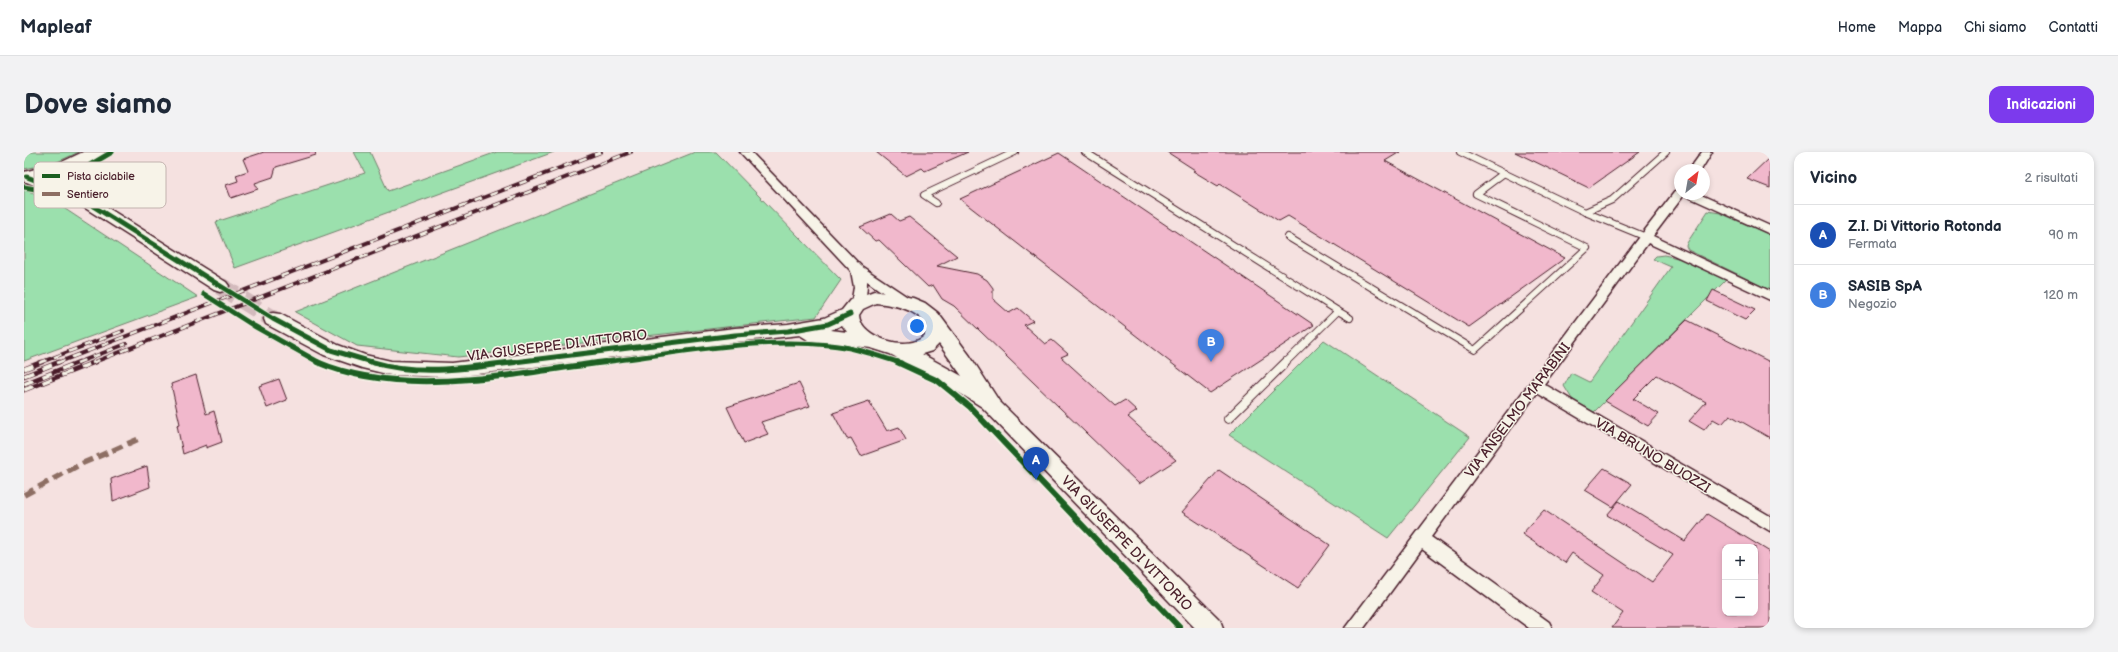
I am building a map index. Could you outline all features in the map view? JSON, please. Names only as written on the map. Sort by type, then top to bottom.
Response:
[{"type":"main road","points":[[75,162],[92,155]]},
{"type":"street","name":"VIA GIUSEPPE DI VITTORIO","points":[[745,152],[857,269],[904,301],[924,310],[931,317],[963,361],[992,406]]},
{"type":"street","points":[[1698,164],[1707,152]]},
{"type":"street","name":"VIA ANSELMO MARABINI","points":[[1354,628],[1674,200]]},
{"type":"street","points":[[1702,200],[1770,230]]},
{"type":"street","points":[[96,208],[220,286]]},
{"type":"street","points":[[1646,237],[1770,296]]},
{"type":"street","points":[[853,309],[861,296],[857,269]]},
{"type":"street","name":"VIA GIUSEPPE DI VITTORIO","points":[[273,319],[331,350],[362,361],[390,368],[452,370],[727,336],[788,331],[828,324],[874,297],[904,301]]},
{"type":"street","name":"VIA GIUSEPPE DI VITTORIO","points":[[853,309],[850,321],[853,328],[872,342]]},
{"type":"street","name":"VIA GIUSEPPE DI VITTORIO","points":[[896,350],[909,350],[922,347],[932,340],[937,327]]},
{"type":"street","name":"VIA GIUSEPPE DI VITTORIO","points":[[788,331],[872,342],[896,350],[948,376],[992,406],[1211,628]]},
{"type":"street","name":"VIA BRUNO BUOZZI","points":[[1535,385],[1770,524]]},
{"type":"street","points":[[1420,539],[1543,628]]},
{"type":"lane","points":[[936,203],[924,195],[1015,152]]},
{"type":"lane","points":[[1085,152],[1350,318]]},
{"type":"lane","points":[[1460,152],[1585,212],[1646,237]]},
{"type":"lane","points":[[1585,212],[1612,200],[1666,152]]},
{"type":"lane","points":[[1288,237],[1475,350],[1587,248],[1476,194],[1504,173]]},
{"type":"lane","points":[[1228,419],[1338,311]]},
{"type":"green space","points":[[24,152],[79,152],[57,162],[34,162],[34,167],[24,169]]},
{"type":"green space","points":[[354,152],[370,152],[388,191],[497,152],[554,152],[235,268],[216,222],[365,173]]},
{"type":"green space","points":[[695,152],[716,152],[841,280],[816,317],[458,357],[357,346],[295,312]]},
{"type":"green space","points":[[24,190],[34,193],[34,208],[64,208],[198,297],[24,361]]},
{"type":"green space","points":[[1708,211],[1720,213],[1770,235],[1770,290],[1688,250],[1686,246],[1687,243]]},
{"type":"green space","points":[[1664,255],[1682,259],[1726,280],[1594,412],[1572,399],[1564,386],[1571,373],[1589,382],[1671,267],[1653,259],[1656,256]]},
{"type":"green space","points":[[1324,340],[1470,437],[1388,538],[1229,435]]},
{"type":"building","points":[[264,152],[315,152],[316,155],[276,167],[273,177],[255,183],[258,189],[231,198],[226,185],[238,181],[236,175],[248,171],[243,159]]},
{"type":"building","points":[[876,152],[968,152],[925,171],[922,168],[906,176]]},
{"type":"building","points":[[1167,152],[1400,152],[1385,161],[1565,258],[1469,327],[1288,216],[1279,221],[1220,184],[1218,186],[1193,171],[1195,170]]},
{"type":"building","points":[[1515,152],[1640,152],[1589,188]]},
{"type":"building","points":[[1059,153],[1314,325],[1210,393],[960,199]]},
{"type":"building","points":[[1770,157],[1770,188],[1747,179]]},
{"type":"building","points":[[891,214],[899,221],[909,217],[957,256],[937,266],[977,274],[987,280],[993,288],[993,299],[1009,313],[1018,308],[1033,321],[1024,325],[1045,344],[1052,340],[1068,354],[1061,357],[1115,406],[1125,400],[1137,411],[1128,417],[1176,460],[1139,484],[954,306],[942,299],[933,285],[928,287],[879,240],[875,241],[860,227]]},
{"type":"building","points":[[1713,290],[1755,310],[1745,320],[1707,301]]},
{"type":"building","points":[[1687,320],[1770,362],[1770,438],[1730,415],[1722,424],[1713,419],[1704,430],[1689,421],[1706,402],[1657,375],[1633,399],[1659,414],[1648,426],[1605,401]]},
{"type":"building","points":[[196,375],[206,414],[214,411],[222,442],[206,448],[206,445],[183,454],[177,425],[180,424],[171,384]]},
{"type":"building","points":[[279,379],[287,400],[267,408],[259,386]]},
{"type":"building","points":[[799,383],[810,406],[761,422],[768,434],[744,443],[727,407]]},
{"type":"building","points":[[869,401],[887,431],[899,427],[906,440],[861,456],[851,438],[847,439],[833,413]]},
{"type":"building","points":[[147,466],[150,487],[113,501],[111,479]]},
{"type":"building","points":[[1604,468],[1632,484],[1613,507],[1585,490]]},
{"type":"building","points":[[1219,470],[1330,545],[1298,588],[1182,512]]},
{"type":"building","points":[[1619,501],[1685,541],[1707,514],[1757,544],[1722,544],[1722,616],[1758,616],[1758,545],[1770,552],[1770,628],[1612,628],[1623,613],[1591,592],[1604,575],[1572,553],[1565,563],[1522,534],[1544,510],[1652,582],[1673,555],[1607,515]]},
{"type":"tunnel","points":[[220,286],[273,319]]},
{"type":"railway","points":[[57,363],[601,152]]},
{"type":"railway","points":[[92,363],[631,152]]},
{"type":"railway","points":[[39,363],[123,331]]},
{"type":"railway","points":[[77,363],[126,344]]},
{"type":"railway","points":[[24,369],[42,362]]},
{"type":"railway","points":[[24,376],[59,362]]},
{"type":"railway","points":[[24,384],[79,362]]},
{"type":"railway","points":[[24,390],[95,362]]},
{"type":"marked path","points":[[24,495],[81,464],[141,438]]},
{"type":"cycle path","points":[[95,162],[112,152]]},
{"type":"cycle path","points":[[27,177],[34,180]]},
{"type":"cycle path","points":[[24,187],[34,189]]},
{"type":"cycle path","points":[[96,208],[273,319],[331,350],[391,368],[452,370],[735,335],[788,331],[828,324],[850,314]]},
{"type":"cycle path","points":[[204,294],[254,326],[312,360],[333,369],[390,381],[421,382],[468,379],[723,348],[788,343],[831,345],[869,353],[909,366],[938,381],[970,407],[1180,628]]},
{"type":"place","name":"SASIB SpA","points":[[1211,362]]},
{"type":"place","name":"Z.I. Di Vittorio Rotonda","points":[[1036,480]]}]
